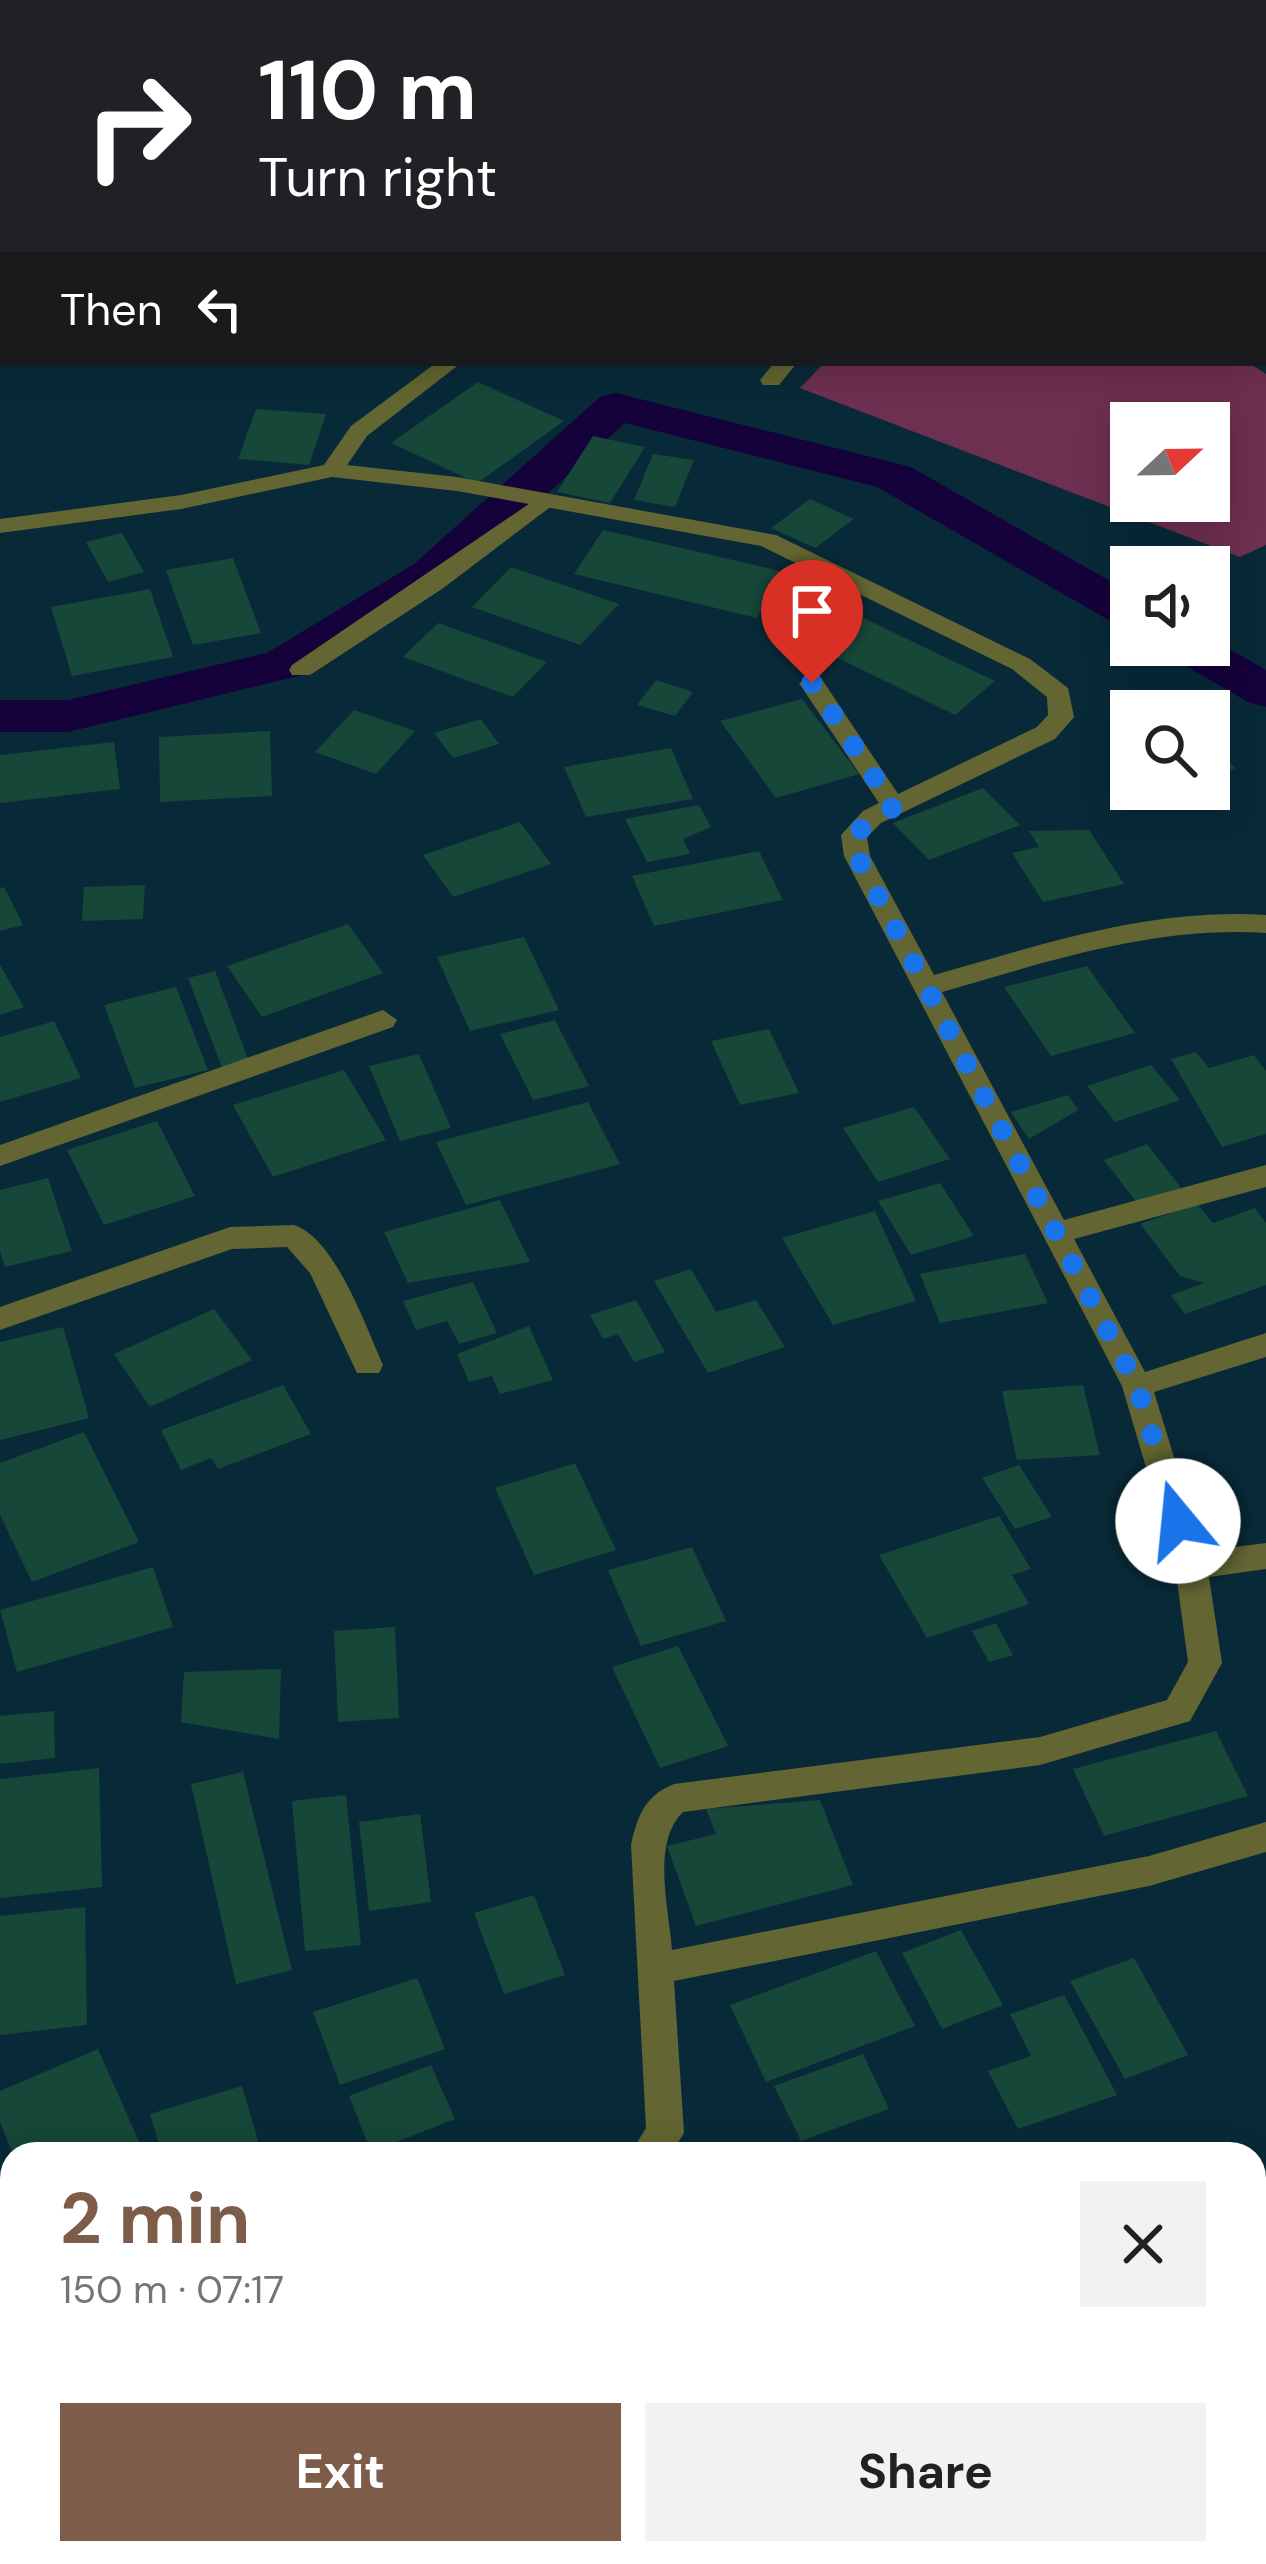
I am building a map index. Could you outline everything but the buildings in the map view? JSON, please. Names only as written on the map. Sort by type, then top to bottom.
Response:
[{"type":"street","points":[[332,470],[359,431],[446,366]]},
{"type":"street","points":[[0,526],[181,502],[332,470],[457,484],[768,540],[1021,664],[1059,694],[1061,717],[1046,733],[872,818],[854,836],[857,856],[1137,1386],[1192,1567],[1205,1663],[1178,1711],[1040,1751],[674,1798],[654,1819],[648,1845],[665,2133],[658,2142]]},
{"type":"street","points":[[302,670],[434,584],[536,498]]},
{"type":"street","points":[[812,683],[894,807]]},
{"type":"street","points":[[926,987],[1145,928],[1226,919],[1266,925]]},
{"type":"street","points":[[0,1156],[383,1020]]},
{"type":"street","points":[[1059,1232],[1266,1176]]},
{"type":"street","points":[[0,1318],[230,1238],[294,1236],[322,1267],[368,1365]]},
{"type":"street","points":[[1137,1386],[1266,1345]]},
{"type":"street","points":[[1192,1567],[1266,1556]]},
{"type":"street","points":[[655,1969],[1149,1871],[1266,1837]]},
{"type":"shaded area","points":[[821,366],[1254,366],[1266,374],[1266,545],[1240,557],[1230,553],[1230,546],[1211,546],[1149,522],[1230,522],[1230,402],[1110,402],[1110,507],[800,388]]},
{"type":"waterway","points":[[0,716],[68,716],[284,664],[431,574],[616,407],[894,477],[1110,601]]},
{"type":"waterway","points":[[1223,666],[1266,691]]},
{"type":"route","points":[[812,683],[894,807],[872,818],[854,836],[857,856],[1137,1386],[1178,1521]]}]
